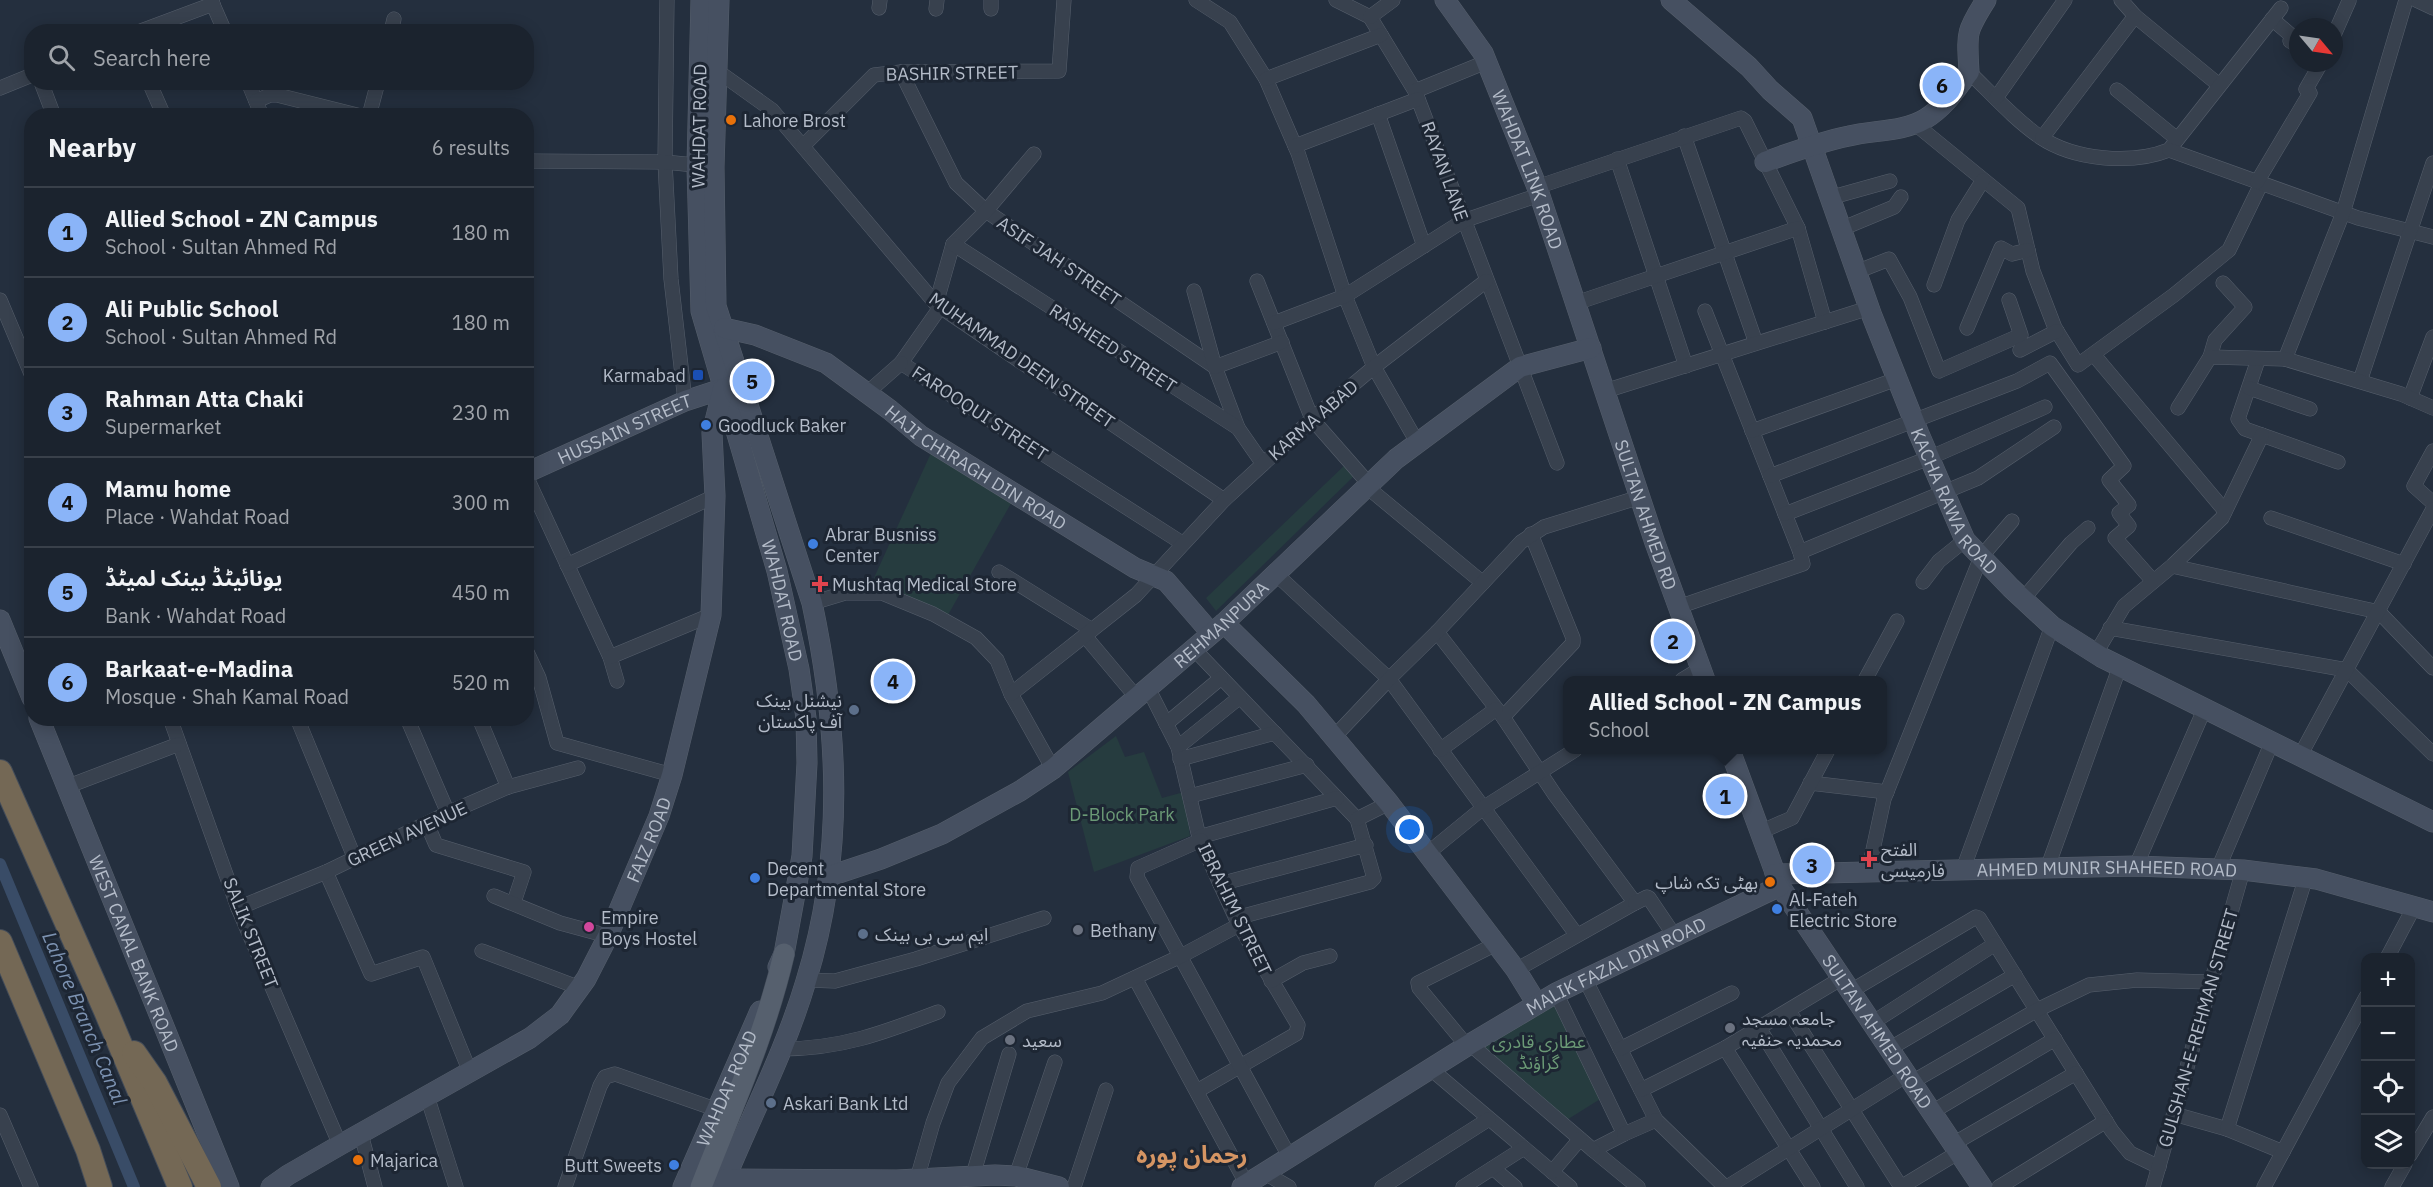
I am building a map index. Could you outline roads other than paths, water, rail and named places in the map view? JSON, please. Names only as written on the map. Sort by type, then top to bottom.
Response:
[{"type":"highway","points":[[0,772],[180,1187]]},
{"type":"highway","points":[[0,942],[88,1150],[100,1187]]},
{"type":"highway","points":[[105,1011],[155,1083],[209,1187]]},
{"type":"highway","points":[[88,1150],[92,1187]]},
{"type":"main road","points":[[701,1187],[748,1073],[773,1000],[784,954]]},
{"type":"street","points":[[668,0],[665,162],[671,279],[685,400]]},
{"type":"street","name":"WAHDAT ROAD","points":[[683,1187],[784,954],[802,856],[807,764],[806,718],[799,669],[732,386],[724,328],[716,306],[706,166],[701,0]]},
{"type":"street","name":"WAHDAT ROAD","points":[[719,0],[716,70],[706,166],[701,311],[732,386],[812,603],[822,652],[832,726],[835,806],[830,876],[807,980],[781,1049],[723,1183]]},
{"type":"street","name":"BASHIR STREET","points":[[803,146],[874,75],[901,72],[1059,71],[1064,0]]},
{"type":"street","points":[[1196,0],[1230,22],[1266,79],[1294,146],[1345,296],[1374,367],[1417,442]]},
{"type":"street","points":[[1336,0],[1370,17],[1393,0]]},
{"type":"street","name":"WAHDAT LINK ROAD","points":[[1445,0],[1483,53],[1538,191],[1591,348]]},
{"type":"street","name":"KACHA RAWA ROAD","points":[[1671,0],[1749,67],[1770,90],[1802,118],[1869,308],[1913,421],[1965,540],[2052,626],[2096,653],[2204,710],[2433,822]]},
{"type":"street","points":[[1764,162],[1811,145],[1851,135],[1896,129],[1923,120],[1943,106],[1969,72],[1967,38],[1969,26],[1986,0]]},
{"type":"street","points":[[1996,98],[2065,0]]},
{"type":"street","points":[[2121,0],[2135,16],[2219,85]]},
{"type":"street","points":[[2285,359],[2343,213],[2406,0]]},
{"type":"street","points":[[2416,0],[2433,8]]},
{"type":"street","points":[[2341,18],[2349,1]]},
{"type":"street","points":[[158,24],[212,2],[222,24]]},
{"type":"street","points":[[1969,72],[2042,138],[2078,153],[2114,158],[2153,156],[2173,144],[2277,13],[2289,30]]},
{"type":"street","points":[[2042,138],[2135,16]]},
{"type":"street","name":"RAYAN LANE","points":[[1370,17],[1417,95],[1463,221],[1557,463]]},
{"type":"street","points":[[1266,79],[1381,36]]},
{"type":"street","points":[[1294,146],[1378,114],[1486,62]]},
{"type":"street","name":"MUHAMMAD DEEN STREET","points":[[716,70],[772,110],[936,304],[1224,500]]},
{"type":"street","name":"ASIF JAH STREET","points":[[901,72],[957,183],[986,211],[1215,368]]},
{"type":"street","points":[[1914,123],[2018,208],[2033,272],[2057,331],[2077,364],[2094,355],[2229,250],[2259,183],[2310,93],[2306,88],[2316,72]]},
{"type":"street","points":[[0,88],[24,78]]},
{"type":"street","points":[[44,90],[51,108]]},
{"type":"street","points":[[153,90],[160,108]]},
{"type":"street","points":[[251,90],[259,108]]},
{"type":"street","points":[[371,108],[376,90]]},
{"type":"street","points":[[2117,90],[2173,144],[2259,183],[2343,213],[2433,237]]},
{"type":"street","points":[[256,101],[270,95],[277,95],[329,108]]},
{"type":"street","points":[[1378,114],[1424,246]]},
{"type":"street","points":[[1274,323],[1345,296],[1463,221],[1617,159],[1741,118],[1745,121],[1798,228],[1825,322]]},
{"type":"street","points":[[1684,136],[1756,343]]},
{"type":"street","name":"FAROOQUI STREET","points":[[1034,154],[986,211],[953,244],[936,304],[939,309],[901,363],[1182,543]]},
{"type":"street","points":[[1617,159],[1686,366]]},
{"type":"street","points":[[534,161],[665,162],[706,166]]},
{"type":"street","points":[[2360,381],[2433,163]]},
{"type":"street","points":[[1934,285],[1958,220],[1983,180]]},
{"type":"street","points":[[1830,198],[1890,181]]},
{"type":"street","points":[[1841,230],[1894,207],[1901,197]]},
{"type":"street","points":[[1576,303],[1798,228]]},
{"type":"street","name":"RASHEED STREET","points":[[953,244],[1238,428],[1263,464]]},
{"type":"street","points":[[1967,328],[2001,248],[2012,254],[2028,250]]},
{"type":"street","points":[[1856,272],[1888,259],[1910,297],[1938,371],[2021,335],[2009,300]]},
{"type":"street","points":[[1257,281],[1312,419],[1368,486],[1483,583]]},
{"type":"street","name":"KARMA ABAD","points":[[1011,694],[1136,595],[1224,500],[1312,419],[1374,367],[1486,281]]},
{"type":"street","points":[[2178,408],[2210,357],[2215,340],[2245,307],[2223,283]]},
{"type":"street","points":[[1194,291],[1215,368],[1238,428]]},
{"type":"street","points":[[0,300],[24,357]]},
{"type":"street","points":[[1605,391],[1869,308]]},
{"type":"street","points":[[1678,607],[1803,564],[1705,311]]},
{"type":"street","name":"HAJI CHIRAGH DIN ROAD","points":[[724,328],[756,335],[826,363],[921,436],[1135,568],[1166,581],[1306,704],[1428,853],[1516,970],[1537,1004]]},
{"type":"street","points":[[2020,350],[2057,331]]},
{"type":"street","points":[[2410,398],[2433,337]]},
{"type":"street","points":[[1215,368],[1282,342]]},
{"type":"street","name":"REHMANPURA","points":[[830,876],[881,859],[942,834],[1020,791],[1053,769],[1218,628],[1417,442],[1520,367],[1591,348]]},
{"type":"street","name":"SULTAN AHMED RD","points":[[1591,348],[1640,497],[1703,675]]},
{"type":"street","points":[[2094,355],[2225,511]]},
{"type":"street","points":[[2210,357],[2285,359],[2360,381],[2433,408]]},
{"type":"street","points":[[2258,360],[2238,419],[2245,429],[2338,462]]},
{"type":"street","points":[[867,393],[901,363]]},
{"type":"street","points":[[1770,476],[2018,381],[2051,363],[2124,466],[2109,480],[2129,505],[2119,513],[2129,526],[2115,538],[2153,581]]},
{"type":"street","points":[[1752,431],[1897,379]]},
{"type":"street","name":"HUSSAIN STREET","points":[[534,471],[685,400],[732,386]]},
{"type":"street","name":"FAIZ ROAD","points":[[272,1187],[340,1145],[530,1038],[560,1014],[580,987],[608,936],[659,816],[672,775],[711,615],[715,496],[712,433],[732,386]]},
{"type":"street","points":[[2248,388],[2310,409]]},
{"type":"street","points":[[1785,514],[1929,458],[2045,407]]},
{"type":"street","points":[[1800,552],[1978,478],[2054,427]]},
{"type":"street","points":[[2096,653],[2124,606],[2172,566],[2222,518],[2262,435]]},
{"type":"street","points":[[2433,451],[2414,486],[2433,503]]},
{"type":"street","points":[[534,493],[610,657],[617,681]]},
{"type":"street","points":[[567,565],[715,496]]},
{"type":"street","points":[[1334,737],[1531,534],[1544,527],[1640,497]]},
{"type":"street","points":[[2300,756],[2433,509]]},
{"type":"street","points":[[2271,518],[2404,564]]},
{"type":"street","points":[[1868,873],[1887,792],[1982,557],[2012,521]]},
{"type":"street","points":[[2023,599],[2071,543],[2088,528]]},
{"type":"street","points":[[1440,750],[1499,713],[1573,643],[1531,534]]},
{"type":"street","points":[[1923,582],[1939,561],[1965,540]]},
{"type":"street","points":[[2172,566],[2379,612],[2433,668]]},
{"type":"street","name":"IBRAHIM STREET","points":[[999,572],[1088,633],[1142,693],[1166,724],[1179,753],[1200,839],[1238,922],[1298,1025],[1296,1034],[1240,1066]]},
{"type":"street","points":[[1276,574],[1389,679],[1576,934]]},
{"type":"street","points":[[812,603],[845,592],[882,593],[933,614],[976,638],[997,660],[1011,694],[1053,769]]},
{"type":"street","points":[[610,657],[711,615]]},
{"type":"street","points":[[0,620],[24,678]]},
{"type":"street","points":[[1868,676],[1897,621]]},
{"type":"street","points":[[1962,872],[2052,626]]},
{"type":"street","points":[[2110,628],[2347,670],[2433,754]]},
{"type":"street","points":[[1437,632],[1499,713],[1635,903]]},
{"type":"street","points":[[917,1179],[933,1123],[948,1083],[982,1038],[1027,1011],[1102,993],[1180,956],[1238,922],[1373,881],[1366,845],[1357,819],[1194,649]]},
{"type":"street","points":[[2047,869],[2120,666]]},
{"type":"street","points":[[534,667],[557,743],[672,775]]},
{"type":"street","points":[[1166,724],[1221,678]]},
{"type":"street","points":[[1179,753],[1240,697]]},
{"type":"street","points":[[2136,866],[2204,710]]},
{"type":"street","name":"WEST CANAL BANK ROAD","points":[[42,726],[229,1187]]},
{"type":"street","name":"SALIK STREET","points":[[173,726],[238,908],[340,1145]]},
{"type":"street","points":[[300,726],[355,859]]},
{"type":"street","points":[[410,726],[448,813]]},
{"type":"street","points":[[482,726],[508,787]]},
{"type":"street","points":[[1179,753],[1275,733]]},
{"type":"street","points":[[2218,869],[2272,742]]},
{"type":"street","points":[[66,787],[179,744]]},
{"type":"street","points":[[1428,853],[1483,808],[1569,754]]},
{"type":"street","points":[[1731,754],[1778,880]]},
{"type":"street","points":[[1760,832],[1792,818],[1826,754]]},
{"type":"street","points":[[1190,796],[1307,765]]},
{"type":"street","name":"GREEN AVENUE","points":[[238,908],[326,872],[448,813],[508,787],[578,768]]},
{"type":"street","points":[[1810,783],[1887,792]]},
{"type":"street","points":[[1289,1156],[1136,873],[1138,868],[1200,839],[1337,798]]},
{"type":"street","points":[[1357,819],[1389,803]]},
{"type":"street","points":[[427,824],[436,845],[524,872],[514,902]]},
{"type":"street","points":[[1220,884],[1366,845]]},
{"type":"street","name":"AHMED MUNIR SHAHEED ROAD","points":[[1778,880],[1868,873],[2136,866],[2243,870],[2306,877],[2424,909]]},
{"type":"street","name":"GULSHAN-E-REHMAN STREET","points":[[2153,1187],[2243,870]]},
{"type":"street","points":[[326,872],[371,974],[423,957],[470,1072]]},
{"type":"street","points":[[2227,1129],[2306,877]]},
{"type":"street","name":"MALIK FAZAL DIN ROAD","points":[[1250,1181],[1556,993],[1674,935],[1778,880]]},
{"type":"street","name":"SULTAN AHMED ROAD","points":[[1778,880],[1982,1187]]},
{"type":"street","points":[[494,896],[514,902],[560,923],[608,936]]},
{"type":"street","points":[[1516,970],[1576,934],[1647,897],[1674,935]]},
{"type":"street","points":[[2390,953],[2424,909]]},
{"type":"street","points":[[1641,1090],[1725,1048],[1789,1011],[1976,917],[1982,921],[2106,1121],[2130,1153],[2158,1167]]},
{"type":"street","points":[[807,980],[835,981],[916,959],[1044,918]]},
{"type":"street","points":[[1496,944],[1418,983],[1419,988],[1468,1045],[1638,1187]]},
{"type":"street","points":[[1872,1023],[1995,944]]},
{"type":"street","points":[[482,951],[580,987]]},
{"type":"street","points":[[1271,981],[1303,963],[1330,956]]},
{"type":"street","points":[[1889,1049],[2015,975]]},
{"type":"street","points":[[1135,978],[1250,1181],[1289,1187]]},
{"type":"street","points":[[1585,979],[1656,1120],[1726,1187],[1852,1110],[2037,1010],[2089,985],[2137,980],[2211,982]]},
{"type":"street","points":[[1556,993],[1624,1134]]},
{"type":"street","points":[[1620,1049],[1732,993]]},
{"type":"street","points":[[2264,1187],[2361,1007]]},
{"type":"street","points":[[1789,1011],[1901,1187],[1956,1148],[2076,1073]]},
{"type":"street","points":[[781,1049],[836,1046],[889,1031],[938,1012]]},
{"type":"street","points":[[1759,1028],[1857,1187]]},
{"type":"street","points":[[1932,1112],[2055,1039]]},
{"type":"street","points":[[1725,1048],[1813,1187]]},
{"type":"street","points":[[973,1175],[1009,1054]]},
{"type":"street","points":[[1016,1176],[1056,1062]]},
{"type":"street","points":[[1197,1091],[1240,1066]]},
{"type":"street","points":[[1432,1070],[1570,1187]]},
{"type":"street","points":[[565,1187],[596,1096],[605,1077],[615,1074],[716,1108]]},
{"type":"street","points":[[1074,1187],[1106,1090]]},
{"type":"street","points":[[427,1096],[456,1187]]},
{"type":"street","points":[[2174,1114],[2227,1129],[2283,1152]]},
{"type":"street","points":[[0,1115],[30,1187]]},
{"type":"street","points":[[2415,1147],[2433,1117]]},
{"type":"street","points":[[1382,1187],[1489,1119]]},
{"type":"street","points":[[1593,1150],[1656,1120]]},
{"type":"street","points":[[1999,1187],[2106,1121]]},
{"type":"street","points":[[361,1134],[375,1187]]},
{"type":"street","points":[[1552,1172],[1580,1139]]},
{"type":"street","points":[[1463,1187],[1524,1148]]},
{"type":"street","points":[[1493,1168],[1515,1187]]},
{"type":"street","points":[[2392,1187],[2402,1169]]},
{"type":"street","points":[[723,1183],[917,1179],[973,1175],[995,1181],[1016,1176],[1059,1187]]},
{"type":"waterway","name":"Lahore Branch Canal","points":[[0,864],[134,1187]]},
{"type":"place","name":"Barkaat-e-Madina","points":[[1942,85]]},
{"type":"place","name":"Lahore Brost","points":[[731,120]]},
{"type":"place","name":"Karmabad","points":[[698,375]]},
{"type":"place","name":"یونائیٹڈ بینک لمیٹڈ","points":[[752,381]]},
{"type":"place","name":"Goodluck Baker","points":[[706,425]]},
{"type":"place","name":"Abrar Busniss Center","points":[[813,544]]},
{"type":"place","name":"Mushtaq Medical Store","points":[[820,584]]},
{"type":"place","name":"Ali Public School","points":[[1673,641]]},
{"type":"place","name":"Mamu home","points":[[893,681]]},
{"type":"place","name":"نیشنل بینک آف پاکستان","points":[[854,710]]},
{"type":"place","name":"Allied School - ZN Campus","points":[[1725,796]]},
{"type":"place","name":"الفتح فارمیسی","points":[[1869,859]]},
{"type":"place","name":"Rahman Atta Chaki","points":[[1812,865]]},
{"type":"place","name":"Decent Departmental Store","points":[[755,878]]},
{"type":"place","name":"بھٹی تکہ شاپ","points":[[1770,882]]},
{"type":"place","name":"Al-Fateh Electric Store","points":[[1777,909]]},
{"type":"place","name":"Empire Boys Hostel","points":[[589,927]]},
{"type":"place","name":"Bethany","points":[[1078,930]]},
{"type":"place","name":"ایم سی بی بینک","points":[[863,934]]},
{"type":"place","name":"جامعہ مسجد محمدیہ حنفیہ","points":[[1730,1028]]},
{"type":"place","name":"سعید","points":[[1010,1040]]},
{"type":"place","name":"Askari Bank Ltd","points":[[771,1103]]},
{"type":"place","name":"Majarica","points":[[358,1160]]},
{"type":"place","name":"Butt Sweets","points":[[674,1165]]},
{"type":"district","name":"رحمان پورہ","points":[[1192,1154]]},
{"type":"park label","name":"D-Block Park","points":[[1122,814]]},
{"type":"park label","name":"عطاری قادری گراؤنڈ","points":[[1539,1051]]}]
